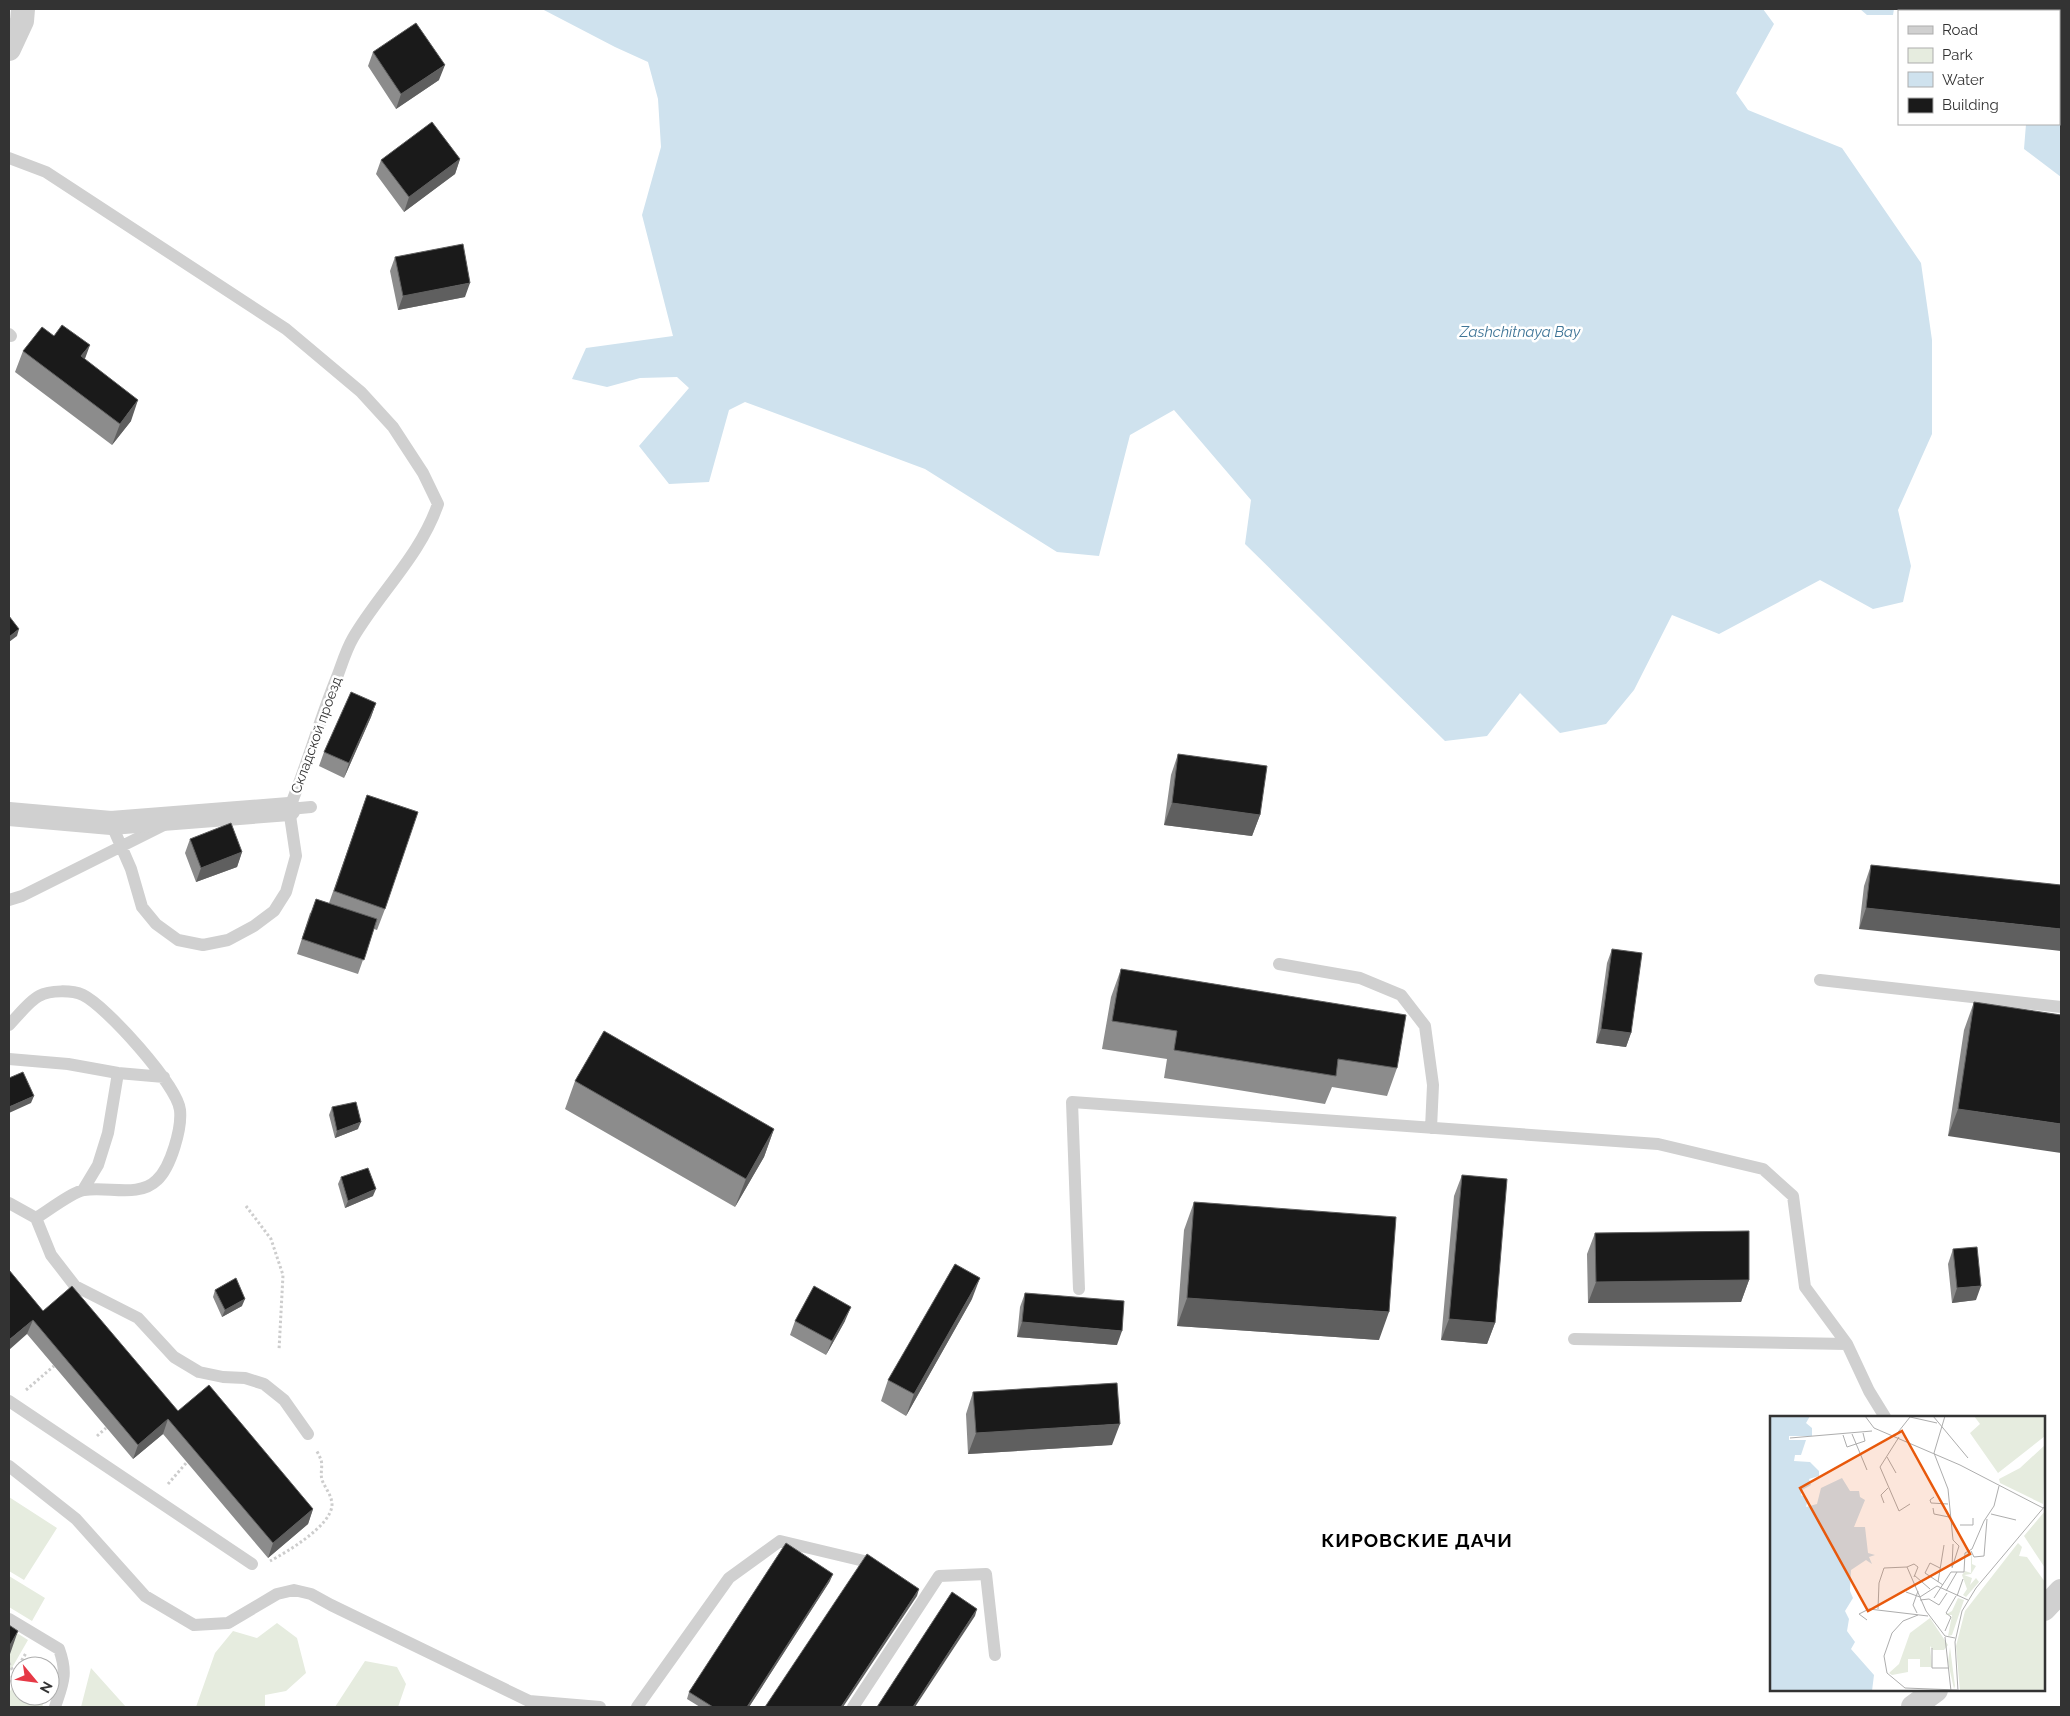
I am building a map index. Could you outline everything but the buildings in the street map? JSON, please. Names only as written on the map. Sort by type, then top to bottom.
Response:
[{"type":"street","points":[[9,49],[22,22],[23,9]]},
{"type":"street","name":"Складской проезд","points":[[9,814],[111,823],[300,808]]},
{"type":"street","points":[[2045,1608],[2061,1591]]},
{"type":"street","points":[[1912,1707],[1935,1691]]},
{"type":"lane","name":"Складской проезд","points":[[9,158],[46,172],[286,329],[361,392],[393,427],[423,473],[438,504],[430,527],[408,562],[384,592],[352,640],[324,710],[305,771],[300,808]]},
{"type":"lane","points":[[111,823],[131,869],[142,907],[156,924],[178,940],[203,945],[228,940],[254,926],[274,911],[286,892],[296,856],[300,808]]},
{"type":"lane","points":[[9,900],[22,896],[178,819]]},
{"type":"lane","points":[[1279,964],[1360,978],[1401,995],[1425,1026],[1433,1085],[1432,1128]]},
{"type":"lane","points":[[1820,980],[2061,1007]]},
{"type":"lane","points":[[9,1025],[39,996],[60,991],[83,995],[107,1014],[164,1077],[180,1108],[179,1132],[166,1167],[158,1180],[144,1190],[83,1190]]},
{"type":"lane","points":[[9,1059],[68,1064],[118,1073],[164,1077]]},
{"type":"lane","points":[[36,1218],[83,1190],[98,1165],[108,1133],[118,1073]]},
{"type":"lane","points":[[1079,1289],[1072,1102],[1658,1144],[1763,1169],[1793,1196],[1805,1287],[1847,1344],[1869,1391],[1884,1416]]},
{"type":"lane","points":[[9,1203],[36,1218],[51,1255],[75,1286],[138,1318],[174,1357],[200,1372],[223,1377],[245,1378],[264,1384],[284,1400],[308,1434]]},
{"type":"lane","points":[[1574,1339],[1847,1344]]},
{"type":"lane","points":[[10,1402],[252,1564]]},
{"type":"lane","points":[[9,1466],[76,1519],[145,1596],[194,1625],[228,1623],[277,1594],[294,1590],[312,1594],[529,1701],[600,1707]]},
{"type":"lane","points":[[637,1707],[729,1578],[780,1541],[864,1561]]},
{"type":"lane","points":[[853,1707],[939,1576],[986,1574],[995,1655]]},
{"type":"lane","points":[[9,1619],[59,1649],[64,1662],[65,1676],[55,1707]]},
{"type":"path","points":[[246,1206],[271,1239],[282,1275],[279,1350]]},
{"type":"path","points":[[10,1402],[54,1366]]},
{"type":"path","points":[[266,1563],[292,1549],[317,1528],[327,1517],[332,1506],[321,1478],[322,1462],[308,1434]]},
{"type":"path","points":[[155,1499],[188,1462]]},
{"type":"path","points":[[24,1656],[36,1635]]},
{"type":"green space","points":[[9,1497],[57,1528],[24,1580],[9,1571]]},
{"type":"green space","points":[[9,1576],[45,1598],[32,1621],[9,1607]]},
{"type":"green space","points":[[277,1623],[297,1638],[306,1673],[286,1691],[265,1695],[265,1707],[196,1707],[215,1653],[233,1631],[257,1638]]},
{"type":"green space","points":[[9,1628],[28,1640],[19,1656],[10,1656],[9,1673]]},
{"type":"green space","points":[[365,1661],[397,1667],[406,1684],[398,1707],[335,1707]]},
{"type":"green space","points":[[91,1668],[126,1707],[81,1707]]},
{"type":"green space","points":[[10,1691],[10,1706],[42,1707],[9,1707]]},
{"type":"water","name":"Zashchitnaya Bay","points":[[542,9],[1763,9],[1774,24],[1736,93],[1748,110],[1842,148],[1921,263],[1932,340],[1932,434],[1898,510],[1911,566],[1903,602],[1873,609],[1820,580],[1719,634],[1672,615],[1634,690],[1606,724],[1560,733],[1520,693],[1487,736],[1445,741],[1245,544],[1251,500],[1174,410],[1130,435],[1099,556],[1057,552],[925,469],[745,402],[729,410],[709,482],[669,484],[639,446],[689,388],[677,377],[640,378],[607,387],[572,379],[586,348],[673,336],[642,215],[661,147],[658,99],[648,62]]},
{"type":"water","points":[[1860,9],[1894,9],[1893,15],[1867,15]]},
{"type":"water","points":[[2061,9],[2061,177],[2024,149],[2026,125],[2060,125],[2060,10],[2034,10]]},
{"type":"district","name":"КИРОВСКИЕ ДАЧИ","points":[[1417,1540]]}]
